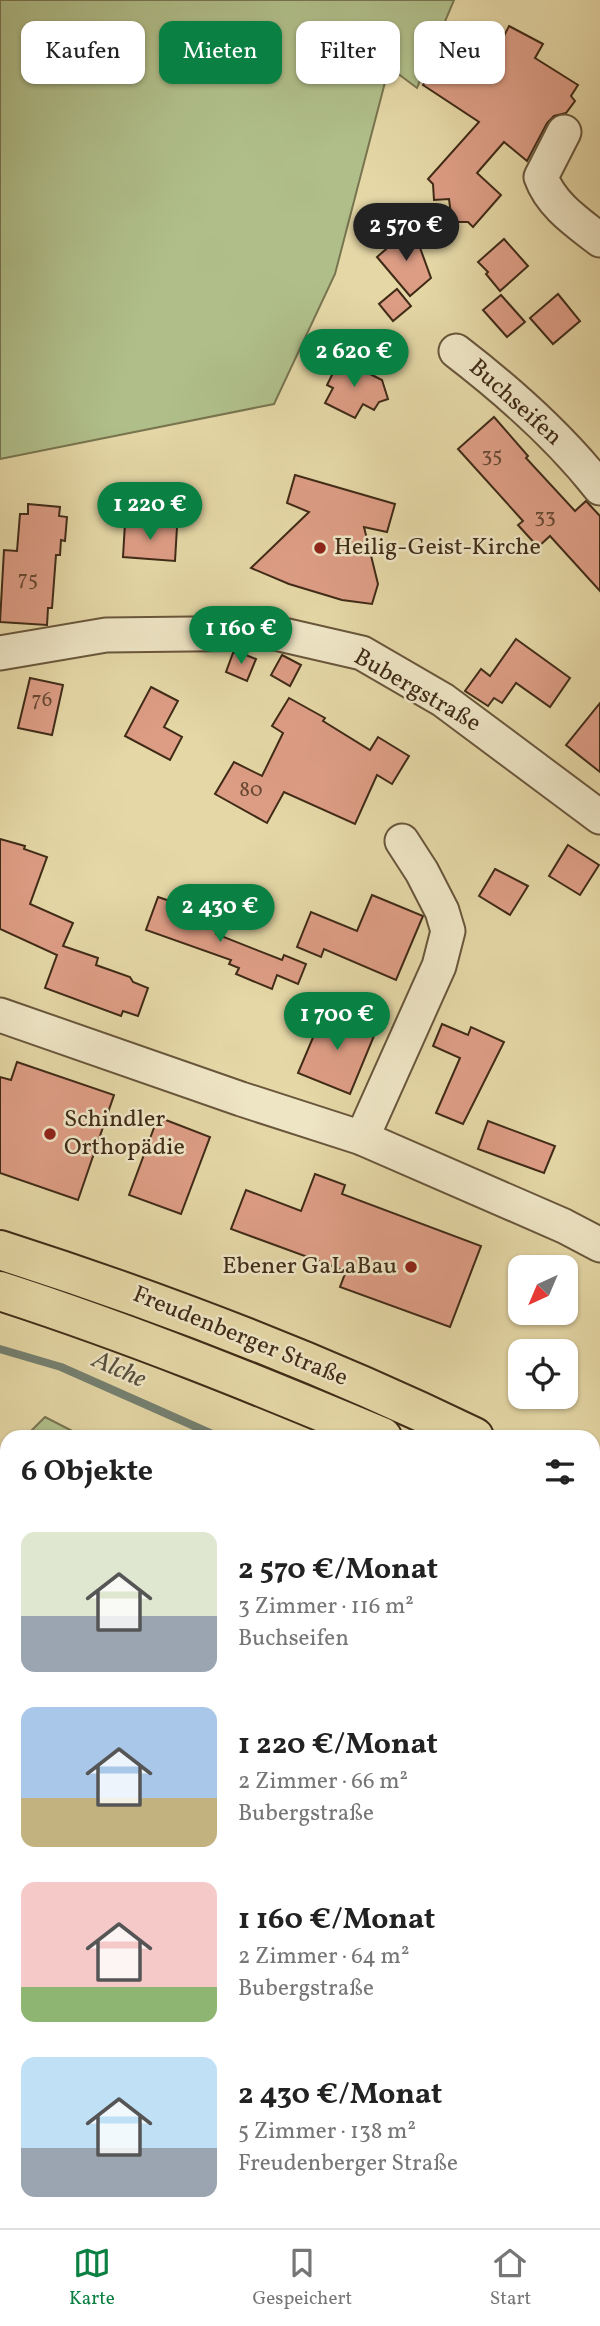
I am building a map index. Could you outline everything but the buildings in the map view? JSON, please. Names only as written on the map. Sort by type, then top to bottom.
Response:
[{"type":"main road","name":"Freudenberger Straße","points":[[0,1250],[96,1281],[249,1338],[401,1402],[459,1430]]},
{"type":"main road","name":"Freudenberger Straße","points":[[0,1291],[88,1320],[212,1367],[365,1430]]},
{"type":"street","points":[[564,132],[541,177],[547,192],[574,220],[600,240]]},
{"type":"street","name":"Buchseifen","points":[[456,351],[505,391],[578,461],[600,488]]},
{"type":"street","name":"Bubergstraße","points":[[0,653],[106,635],[275,633],[362,653],[443,700],[600,817]]},
{"type":"street","points":[[362,1138],[439,966],[448,931],[442,911],[401,841]]},
{"type":"street","points":[[0,1016],[362,1138],[600,1245]]},
{"type":"green space","points":[[0,0],[454,0],[445,21],[414,21],[414,84],[419,84],[417,88],[400,75],[400,21],[296,21],[296,84],[385,84],[335,274],[274,404],[0,459]]},
{"type":"green space","points":[[45,1417],[70,1430],[32,1430]]},
{"type":"waterway","name":"Alche","points":[[0,1349],[61,1367],[203,1430]]},
{"type":"place","name":"Heilig-Geist-Kirche","points":[[320,548]]},
{"type":"place","name":"Schindler Orthopädie","points":[[50,1134]]},
{"type":"place","name":"Ebener GaLaBau","points":[[411,1267]]}]
